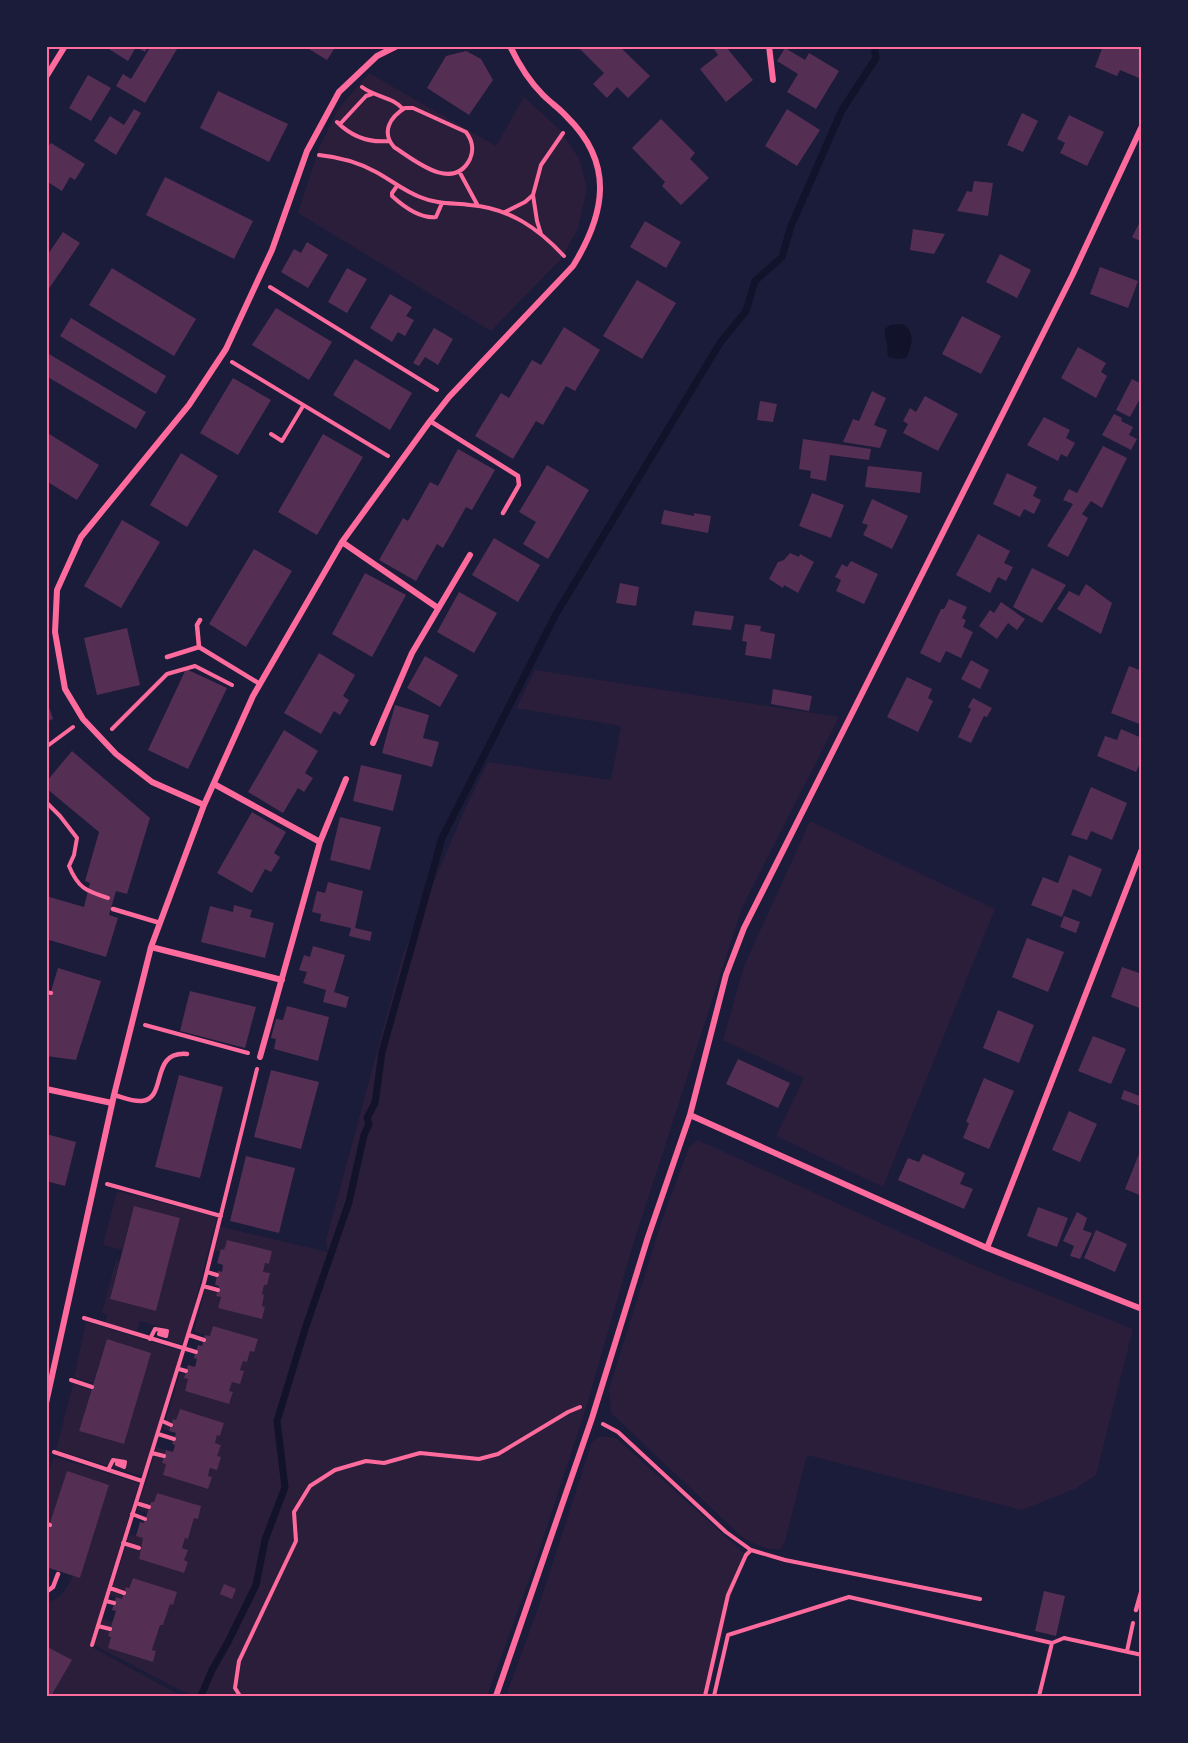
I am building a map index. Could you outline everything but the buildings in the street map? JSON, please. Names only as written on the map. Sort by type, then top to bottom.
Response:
[{"type":"street","points":[[46,77],[65,46]]},
{"type":"street","points":[[204,805],[152,782],[101,740],[82,719],[65,689],[55,632],[57,590],[81,537],[189,405],[222,355],[259,280],[307,154],[339,93],[377,56],[397,46]]},
{"type":"street","points":[[46,1403],[112,1103],[151,947],[204,805],[253,696],[342,542],[399,463],[449,397],[573,266],[588,241],[597,214],[600,192],[598,167],[586,139],[525,74],[510,46]]},
{"type":"street","points":[[769,46],[773,80]]},
{"type":"street","points":[[496,1696],[596,1406],[648,1237],[690,1114],[726,975],[744,928],[1072,276],[1142,126]]},
{"type":"street","points":[[342,542],[438,608]]},
{"type":"street","points":[[372,743],[412,653],[471,555]]},
{"type":"street","points":[[260,1057],[320,842],[346,779]]},
{"type":"street","points":[[214,784],[320,842]]},
{"type":"street","points":[[987,1248],[1142,849]]},
{"type":"street","points":[[151,947],[282,980]]},
{"type":"street","points":[[46,1089],[112,1103]]},
{"type":"street","points":[[690,1114],[987,1248],[1142,1310]]},
{"type":"lane","points":[[430,421],[518,476],[519,485],[503,513]]},
{"type":"lane","points":[[199,647],[197,625],[200,620]]},
{"type":"lane","points":[[167,657],[199,647],[260,684]]},
{"type":"lane","points":[[113,909],[160,923]]},
{"type":"lane","points":[[114,1095],[147,1100],[154,1092],[165,1061],[175,1054],[186,1054]]},
{"type":"lane","points":[[46,1592],[53,1587],[57,1574]]},
{"type":"lane","points":[[1136,1611],[1142,1588]]},
{"type":"path","points":[[353,79],[372,94],[395,101],[403,109]]},
{"type":"path","points":[[339,125],[366,96],[372,94]]},
{"type":"path","points":[[413,108],[466,132],[471,141],[472,154],[467,164],[459,171],[449,175],[437,172],[394,147],[389,141],[389,124],[392,118],[403,109],[413,108]]},
{"type":"path","points":[[328,113],[339,125],[359,138],[389,141]]},
{"type":"path","points":[[542,235],[537,221],[534,195],[544,161],[562,133],[572,123]]},
{"type":"path","points":[[307,154],[360,164],[419,197],[442,203],[478,206],[504,212],[526,223],[542,235],[573,266]]},
{"type":"path","points":[[459,171],[478,206]]},
{"type":"path","points":[[397,186],[392,196],[423,216],[436,217],[442,203]]},
{"type":"path","points":[[504,212],[534,195]]},
{"type":"path","points":[[259,280],[449,397]]},
{"type":"path","points":[[222,355],[399,463]]},
{"type":"path","points":[[271,434],[282,441],[303,406]]},
{"type":"path","points":[[101,740],[167,674],[195,666],[253,696]]},
{"type":"path","points":[[46,747],[82,719]]},
{"type":"path","points":[[46,802],[77,837],[74,855],[69,866],[76,884],[85,888]]},
{"type":"path","points":[[92,1645],[179,1369],[207,1272],[260,1057],[131,1021]]},
{"type":"path","points":[[95,1181],[221,1216]]},
{"type":"path","points":[[211,1254],[219,1256]]},
{"type":"path","points":[[207,1272],[217,1275]]},
{"type":"path","points":[[203,1286],[218,1290]]},
{"type":"path","points":[[84,1318],[196,1352]]},
{"type":"path","points":[[150,1339],[155,1329],[167,1331],[166,1336],[159,1334],[160,1330],[165,1332]]},
{"type":"path","points":[[189,1335],[204,1340]]},
{"type":"path","points":[[179,1369],[186,1371]]},
{"type":"path","points":[[71,1380],[92,1387]]},
{"type":"path","points":[[240,1696],[235,1688],[239,1661],[296,1541],[294,1512],[298,1502],[310,1486],[335,1470],[366,1461],[384,1463],[420,1454],[479,1459],[498,1454],[568,1412],[582,1406],[596,1406]]},
{"type":"path","points":[[592,1418],[618,1432],[726,1532],[751,1550],[785,1560],[980,1599]]},
{"type":"path","points":[[162,1421],[171,1425]]},
{"type":"path","points":[[158,1434],[174,1439]]},
{"type":"path","points":[[54,1452],[142,1481]]},
{"type":"path","points":[[152,1453],[164,1456]]},
{"type":"path","points":[[108,1470],[112,1460],[125,1462],[124,1467],[117,1464],[118,1462],[123,1463]]},
{"type":"path","points":[[136,1503],[149,1507]]},
{"type":"path","points":[[132,1514],[145,1519]]},
{"type":"path","points":[[123,1543],[140,1548]]},
{"type":"path","points":[[705,1696],[728,1595],[746,1555],[751,1550]]},
{"type":"path","points":[[110,1588],[124,1593]]},
{"type":"path","points":[[714,1696],[728,1635],[849,1598],[1052,1643],[1064,1638],[1142,1655]]},
{"type":"path","points":[[106,1601],[114,1603]]},
{"type":"path","points":[[1127,1652],[1136,1611]]},
{"type":"path","points":[[98,1626],[110,1629]]},
{"type":"path","points":[[1040,1696],[1052,1643]]},
{"type":"shaded area","points":[[369,73],[496,146],[524,97],[559,129],[580,160],[587,188],[578,229],[561,259],[491,331],[298,213],[319,148],[339,108]]},
{"type":"shaded area","points":[[902,324],[909,331],[912,340],[908,354],[906,358],[889,357],[885,329],[890,325]]},
{"type":"shaded area","points":[[535,670],[839,717],[742,908],[633,1245],[586,1408],[533,1569],[487,1696],[197,1696],[182,1691],[94,1645],[103,1619],[112,1622],[108,1635],[111,1637],[108,1648],[153,1662],[156,1651],[152,1650],[160,1625],[163,1625],[177,1592],[133,1578],[122,1599],[110,1595],[130,1534],[143,1538],[139,1559],[184,1573],[188,1562],[184,1560],[187,1550],[182,1548],[185,1538],[188,1539],[194,1518],[198,1519],[201,1506],[157,1493],[147,1513],[137,1510],[157,1447],[166,1450],[162,1462],[166,1464],[163,1475],[207,1489],[212,1478],[208,1476],[221,1445],[215,1443],[217,1435],[221,1435],[224,1423],[180,1409],[169,1431],[163,1429],[180,1373],[185,1374],[184,1378],[188,1379],[185,1391],[229,1404],[233,1393],[229,1391],[232,1382],[243,1371],[240,1370],[243,1361],[247,1362],[257,1339],[213,1326],[210,1336],[194,1332],[205,1289],[217,1292],[217,1296],[221,1297],[218,1308],[262,1318],[265,1307],[262,1306],[264,1295],[262,1294],[270,1274],[263,1272],[265,1263],[269,1263],[272,1251],[227,1240],[224,1250],[220,1252],[212,1250],[218,1226],[328,1252],[326,1240],[404,952],[464,811],[488,762],[611,780],[621,726],[516,708]]},
{"type":"shaded area","points":[[810,821],[995,909],[883,1187],[776,1136],[804,1078],[723,1040],[744,966]]},
{"type":"shaded area","points":[[698,1140],[975,1266],[1133,1329],[1096,1475],[1077,1488],[1022,1510],[807,1455],[781,1549],[765,1548],[742,1537],[611,1413],[609,1389],[664,1214],[689,1147]]},
{"type":"shaded area","points":[[117,1191],[217,1217],[184,1345],[166,1340],[169,1329],[140,1321],[137,1331],[105,1323],[107,1315],[102,1313],[116,1260],[119,1261],[110,1299],[156,1311],[180,1218],[134,1206],[122,1250],[103,1245]]},
{"type":"shaded area","points":[[86,1322],[182,1351],[142,1476],[56,1450],[73,1384],[91,1390],[79,1431],[124,1444],[151,1353],[107,1339],[93,1383],[74,1377]]},
{"type":"shaded area","points":[[600,1436],[616,1438],[746,1555],[731,1597],[708,1696],[506,1696],[539,1605],[592,1442]]},
{"type":"shaded area","points":[[54,1457],[139,1483],[90,1646],[181,1696],[51,1696],[71,1660],[47,1646],[47,1603],[63,1592],[73,1575],[80,1577],[109,1485],[67,1472],[51,1522],[47,1520],[47,1475]]},
{"type":"waterway","points":[[201,1696],[256,1585],[265,1540],[285,1487],[277,1421],[306,1326],[349,1202],[364,1135],[369,1124],[367,1118],[375,1103],[382,1052],[442,838],[556,614],[720,343],[746,311],[755,281],[782,257],[791,226],[842,110],[876,58],[874,46]]}]
